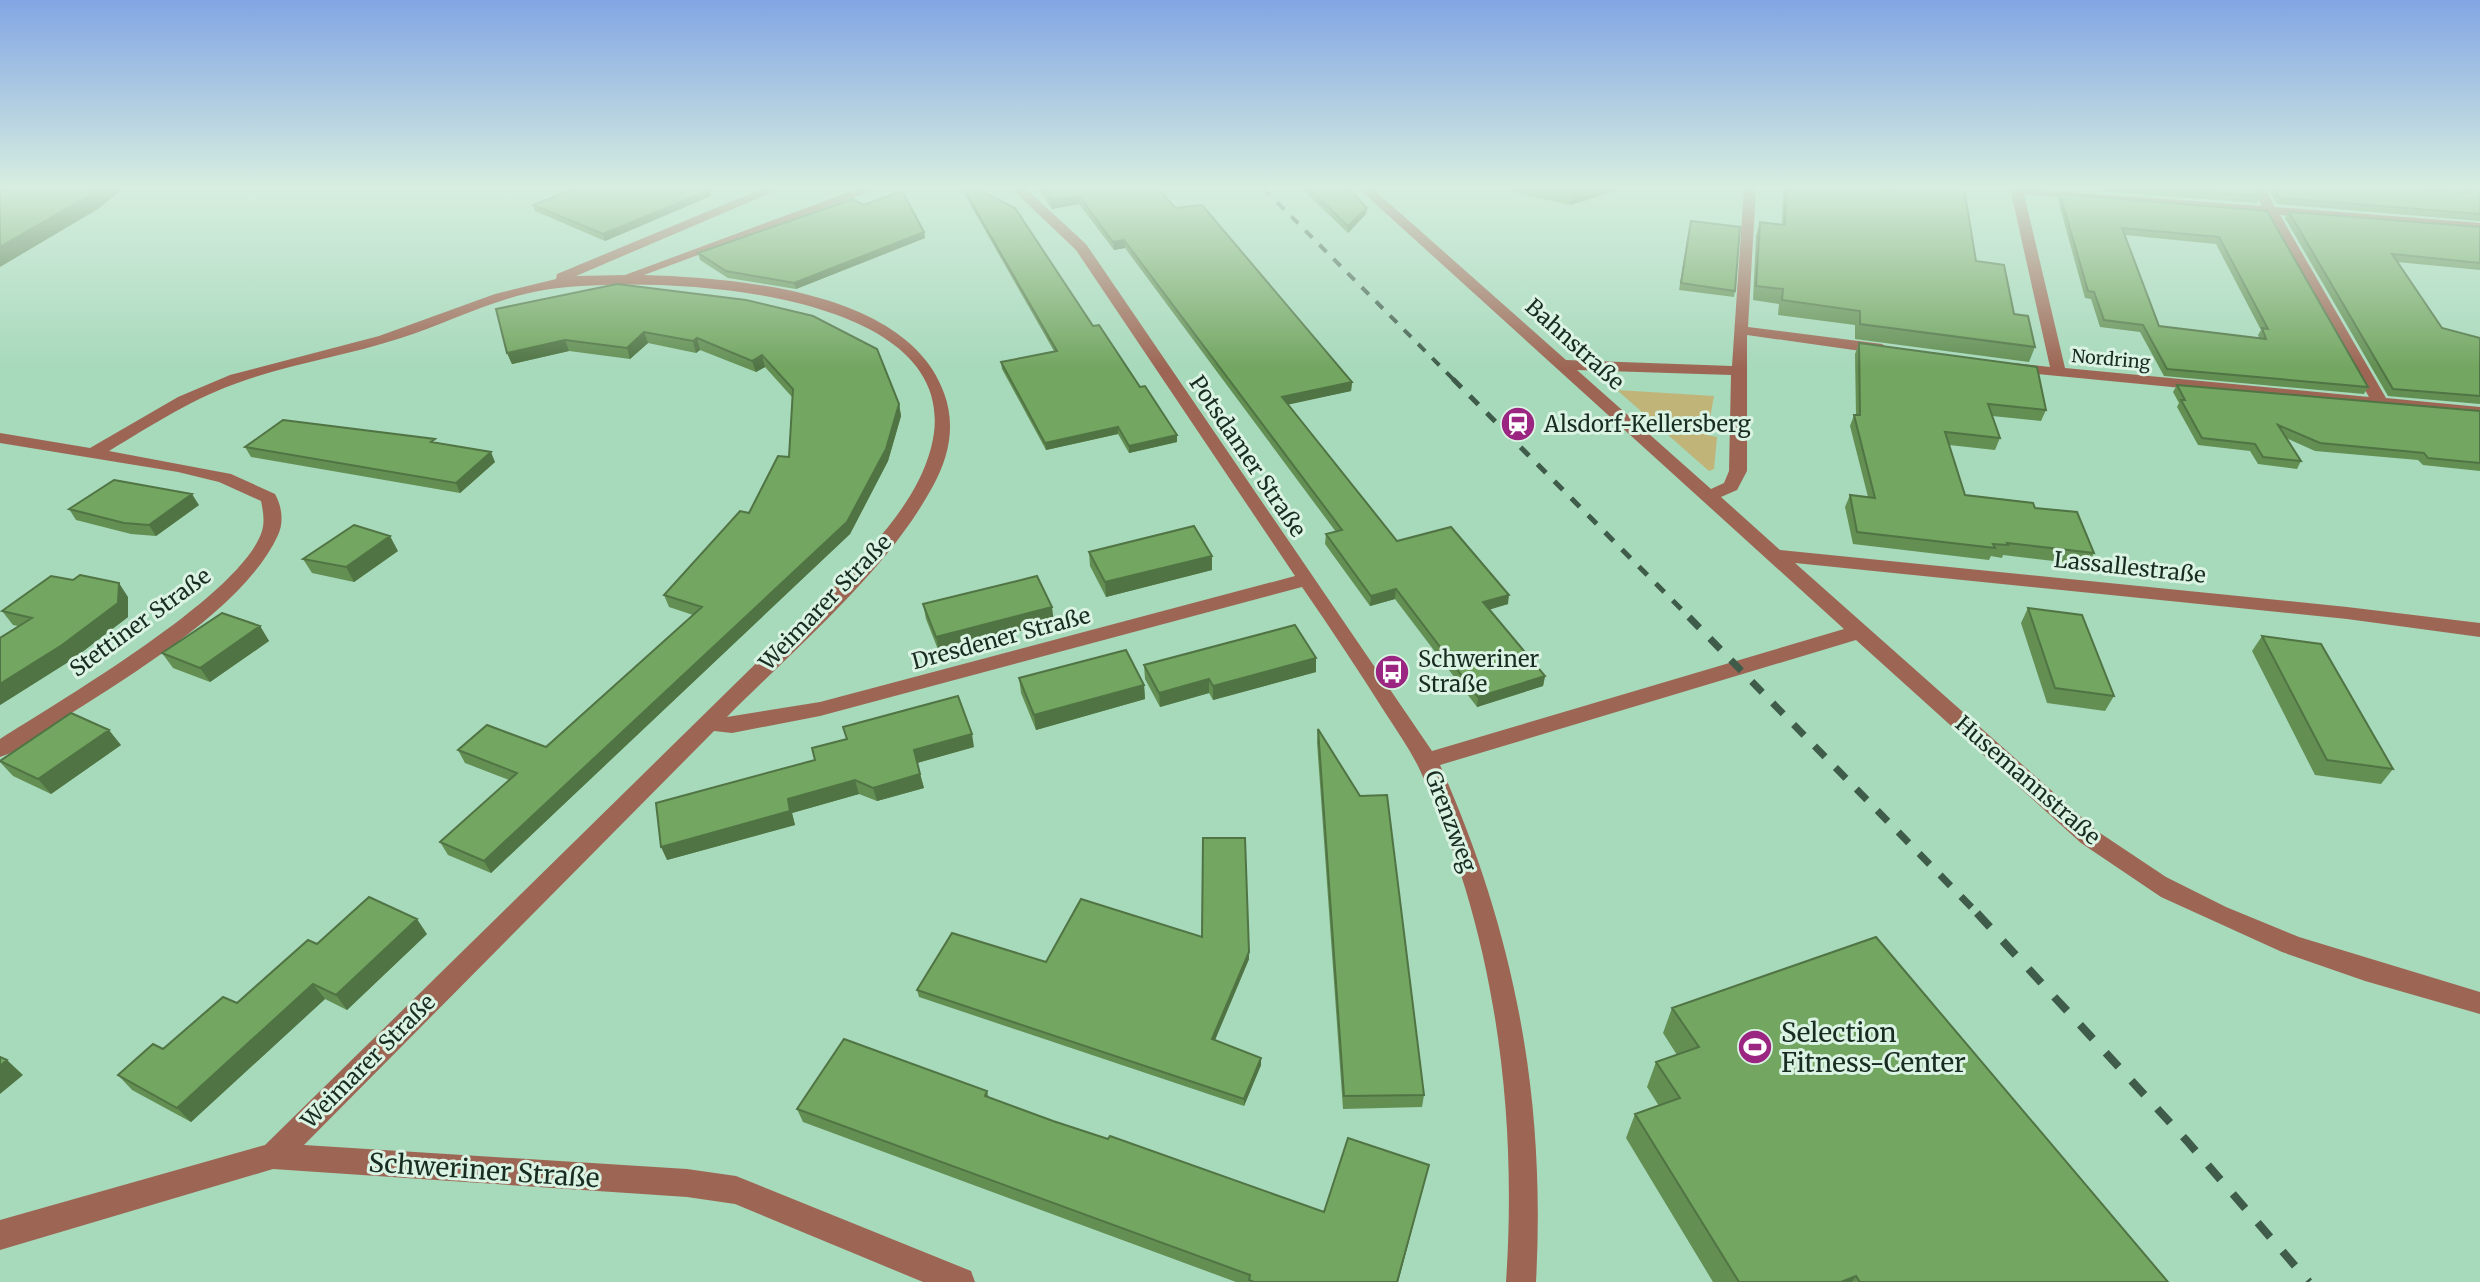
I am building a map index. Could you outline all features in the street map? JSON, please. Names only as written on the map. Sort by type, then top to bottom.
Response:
[{"type":"street","points":[[540,286],[632,248]]},
{"type":"street","points":[[615,281],[707,248]]},
{"type":"street","name":"Potsdamer Straße","points":[[1082,248],[1427,761]]},
{"type":"street","name":"Bahnstraße","points":[[1432,248],[1862,631]]},
{"type":"street","points":[[1710,496],[1731,486],[1738,471],[1740,330],[1746,248]]},
{"type":"street","points":[[2030,248],[2059,374]]},
{"type":"street","points":[[2291,248],[2380,402]]},
{"type":"street","name":"Weimarer Straße","points":[[93,453],[216,385],[385,338],[540,286],[615,281],[726,287],[834,309],[870,322],[896,336],[913,354],[935,383],[942,410],[940,447],[921,489],[894,532],[846,586],[273,1156]]},
{"type":"street","points":[[1740,330],[1894,351]]},
{"type":"street","points":[[1564,365],[1740,371]]},
{"type":"street","name":"Nordring","points":[[1999,366],[2480,412]]},
{"type":"street","points":[[0,438],[93,453]]},
{"type":"street","name":"Stettiner Straße","points":[[0,749],[169,636],[214,601],[252,562],[270,535],[273,516],[269,498],[250,487],[178,467],[93,453]]},
{"type":"street","name":"Lassallestraße","points":[[1776,555],[2347,613],[2480,630]]},
{"type":"street","name":"Dresdener Straße","points":[[706,722],[732,725],[820,709],[1305,580]]},
{"type":"street","name":"Grenzweg","points":[[1521,1282],[1525,1218],[1516,1076],[1507,1004],[1486,915],[1427,761],[1862,631]]},
{"type":"street","name":"Husemannstraße","points":[[1862,631],[2089,837],[2178,896],[2264,935],[2363,972],[2480,1003]]},
{"type":"street","name":"Schweriner Straße","points":[[0,1235],[273,1156],[687,1183],[736,1190],[960,1282]]},
{"type":"shaded area","points":[[1617,390],[1714,396],[1707,435],[1717,437],[1714,469],[1709,471]]},
{"type":"building","points":[[713,248],[884,248],[794,283],[726,271],[698,253]]},
{"type":"building","points":[[998,248],[1041,248],[1093,326],[1099,325],[1140,387],[1145,386],[1177,435],[1129,446],[1118,427],[1045,443],[1001,362],[1057,351]]},
{"type":"building","points":[[1130,248],[1238,248],[1352,382],[1282,397],[1397,541],[1451,527],[1509,595],[1483,602],[1545,676],[1478,697],[1396,589],[1371,596],[1326,534],[1342,530]]},
{"type":"building","points":[[1687,248],[1738,248],[1735,291],[1681,283]]},
{"type":"building","points":[[1758,248],[1974,248],[1976,261],[2004,265],[2014,314],[2028,316],[2035,347],[1860,324],[1860,311],[1782,300],[1783,289],[1756,286]]},
{"type":"building","points":[[2076,248],[2129,248],[2159,326],[2266,339],[2262,328],[2268,329],[2225,248],[2288,248],[2368,387],[2167,369],[2143,325],[2104,320],[2094,292],[2088,291]]},
{"type":"building","points":[[2310,248],[2480,248],[2480,263],[2392,254],[2442,328],[2480,338],[2480,396],[2393,389]]},
{"type":"building","points":[[617,284],[746,300],[813,316],[877,349],[899,404],[886,449],[847,522],[484,861],[440,842],[517,773],[458,750],[487,725],[546,747],[702,607],[664,595],[740,511],[749,513],[778,456],[789,457],[793,389],[762,355],[752,361],[697,338],[693,341],[644,332],[627,348],[565,340],[507,353],[496,309]]},
{"type":"building","points":[[1859,343],[2037,367],[2046,410],[1988,404],[2000,438],[1945,432],[1965,495],[2077,512],[2094,553],[2007,543],[1993,544],[1995,548],[1857,532],[1850,495],[1875,498],[1854,415],[1860,415]]},
{"type":"building","points":[[2177,385],[2480,411],[2480,463],[2428,458],[2424,453],[2320,443],[2278,425],[2301,461],[2263,457],[2255,444],[2202,438],[2181,400],[2185,400]]},
{"type":"building","points":[[283,420],[435,439],[431,442],[491,452],[456,483],[245,447]]},
{"type":"building","points":[[114,480],[192,494],[149,525],[124,523],[69,509]]},
{"type":"building","points":[[354,525],[390,536],[346,567],[303,559]]},
{"type":"building","points":[[1194,526],[1212,556],[1105,582],[1089,552]]},
{"type":"building","points":[[80,575],[119,583],[118,603],[62,645],[0,684],[0,638],[32,618],[2,611],[51,576],[73,580]]},
{"type":"building","points":[[1037,576],[1052,607],[936,637],[923,604]]},
{"type":"building","points":[[2028,608],[2082,615],[2114,696],[2055,688]]},
{"type":"building","points":[[222,613],[260,626],[200,668],[162,653]]},
{"type":"building","points":[[1295,625],[1316,658],[1213,686],[1209,679],[1159,693],[1144,665]]},
{"type":"building","points":[[2262,636],[2321,644],[2393,769],[2327,760]]},
{"type":"building","points":[[1126,650],[1144,685],[1034,715],[1019,678]]},
{"type":"building","points":[[958,696],[972,734],[914,750],[920,774],[873,788],[855,780],[788,799],[790,811],[661,847],[656,803],[815,760],[812,748],[847,739],[843,727]]},
{"type":"building","points":[[71,713],[109,730],[38,779],[0,761]]},
{"type":"building","points":[[1318,729],[1360,796],[1387,795],[1424,1095],[1344,1096]]},
{"type":"building","points":[[1203,838],[1245,838],[1249,952],[1212,1039],[1261,1058],[1244,1099],[917,990],[952,933],[1046,962],[1081,899],[1202,937]]},
{"type":"building","points":[[369,897],[417,919],[336,995],[313,984],[177,1108],[118,1075],[153,1044],[163,1049],[223,997],[237,1003],[308,940],[317,944]]},
{"type":"building","points":[[1876,937],[2168,1282],[1860,1282],[1856,1276],[1841,1282],[1739,1282],[1635,1114],[1680,1098],[1656,1062],[1699,1047],[1672,1008]]},
{"type":"building","points":[[844,1039],[987,1091],[985,1096],[1053,1121],[1108,1139],[1110,1136],[1324,1212],[1348,1138],[1429,1165],[1397,1282],[1254,1282],[1249,1280],[1250,1275],[797,1109]]},
{"type":"railway","points":[[1323,248],[1455,381]]},
{"type":"railway","points":[[1453,379],[1691,619]]},
{"type":"railway","points":[[1689,617],[1979,915]]},
{"type":"railway","points":[[1977,913],[2187,1141],[2309,1282]]},
{"type":"place","name":"Alsdorf-Kellersberg","points":[[1518,424]]},
{"type":"place","name":"Schweriner Straße","points":[[1392,672]]},
{"type":"place","name":"Selection Fitness-Center","points":[[1755,1047]]}]
